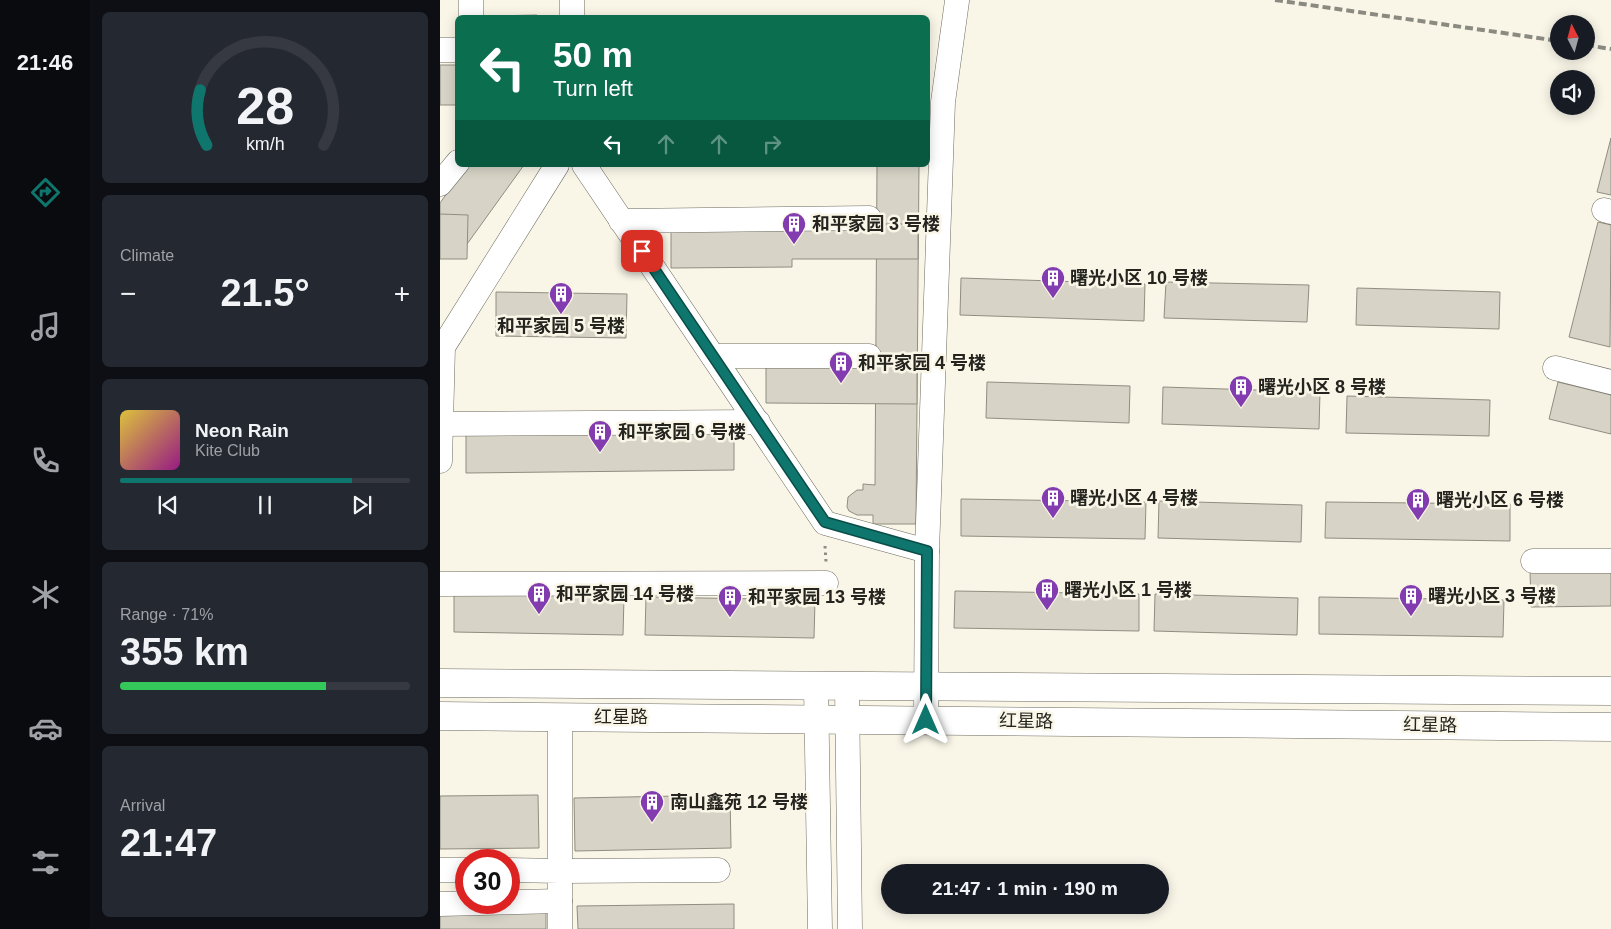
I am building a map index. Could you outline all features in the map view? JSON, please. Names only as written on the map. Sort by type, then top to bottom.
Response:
[{"type":"street","points":[[471,0],[471,15]]},
{"type":"street","points":[[572,0],[572,15]]},
{"type":"street","points":[[926,720],[927,551],[943,102],[957,1]]},
{"type":"street","points":[[440,50],[455,50]]},
{"type":"street","points":[[440,184],[455,166]]},
{"type":"street","points":[[440,461],[443,347],[556,167]]},
{"type":"street","points":[[585,167],[825,522],[927,551]]},
{"type":"street","points":[[621,221],[869,218]]},
{"type":"street","points":[[713,356],[868,356]]},
{"type":"street","points":[[1556,368],[1611,382]]},
{"type":"street","points":[[441,424],[758,422]]},
{"type":"street","points":[[1533,561],[1611,561]]},
{"type":"street","points":[[440,584],[826,583]]},
{"type":"street","name":"红星路","points":[[440,683],[1611,691]]},
{"type":"street","points":[[816,686],[820,929]]},
{"type":"street","points":[[847,686],[850,929]]},
{"type":"street","name":"红星路","points":[[440,716],[1611,728]]},
{"type":"street","points":[[560,717],[560,929]]},
{"type":"street","points":[[440,870],[455,870]]},
{"type":"street","points":[[520,870],[718,870]]},
{"type":"street","points":[[440,904],[560,901]]},
{"type":"path","points":[[825,522],[826,583]]},
{"type":"building","points":[[440,65],[455,65],[455,105],[440,105]]},
{"type":"building","points":[[1611,138],[1611,195],[1597,192]]},
{"type":"building","points":[[466,167],[523,167],[457,258],[440,246],[440,203]]},
{"type":"building","points":[[877,167],[919,167],[916,524],[873,524],[873,515],[857,515],[849,511],[847,507],[848,497],[857,490],[863,490],[863,484],[875,485]]},
{"type":"building","points":[[440,214],[468,215],[467,259],[440,259]]},
{"type":"building","points":[[1598,222],[1611,225],[1610,347],[1569,337]]},
{"type":"building","name":"和平家园 3 号楼","points":[[786,224],[918,224],[918,259],[792,259],[792,267],[671,268],[671,231]]},
{"type":"building","name":"曙光小区 10 号楼","points":[[961,278],[1145,284],[1144,321],[960,315]]},
{"type":"building","points":[[1166,282],[1309,285],[1307,322],[1164,318]]},
{"type":"building","points":[[1357,288],[1500,292],[1499,329],[1356,325]]},
{"type":"building","name":"和平家园 5 号楼","points":[[496,292],[627,294],[626,338],[496,336]]},
{"type":"building","name":"和平家园 4 号楼","points":[[766,364],[917,364],[917,404],[766,403]]},
{"type":"building","points":[[987,382],[1130,386],[1129,423],[986,418]]},
{"type":"building","points":[[1558,382],[1611,395],[1611,434],[1549,419]]},
{"type":"building","name":"曙光小区 8 号楼","points":[[1163,387],[1320,392],[1319,429],[1162,424]]},
{"type":"building","points":[[1347,396],[1490,400],[1489,436],[1346,433]]},
{"type":"building","name":"和平家园 6 号楼","points":[[734,432],[734,470],[466,473],[466,435]]},
{"type":"building","name":"曙光小区 4 号楼","points":[[961,499],[1146,502],[1145,539],[961,536]]},
{"type":"building","points":[[1159,501],[1302,505],[1301,542],[1158,538]]},
{"type":"building","name":"曙光小区 6 号楼","points":[[1326,502],[1510,504],[1510,541],[1325,538]]},
{"type":"building","points":[[1611,569],[1611,606],[1531,607],[1530,570]]},
{"type":"building","name":"曙光小区 1 号楼","points":[[955,591],[1139,594],[1139,631],[954,628]]},
{"type":"building","name":"和平家园 14 号楼","points":[[454,594],[624,597],[623,635],[454,632]]},
{"type":"building","points":[[1155,594],[1298,598],[1297,635],[1154,631]]},
{"type":"building","name":"和平家园 13 号楼","points":[[646,597],[815,600],[814,638],[645,635]]},
{"type":"building","name":"曙光小区 3 号楼","points":[[1319,597],[1504,600],[1503,637],[1319,634]]},
{"type":"building","points":[[538,795],[539,848],[440,849],[440,796]]},
{"type":"building","name":"南山鑫苑 12 号楼","points":[[730,795],[731,848],[575,851],[574,798]]},
{"type":"building","points":[[734,904],[734,929],[578,929],[577,906]]},
{"type":"building","points":[[520,910],[546,910],[546,929],[440,929],[440,912],[455,912],[455,914],[520,914]]},
{"type":"railway","points":[[1275,0],[1550,40]]},
{"type":"railway","points":[[1595,46],[1611,49]]},
{"type":"place","name":"和平家园 3 号楼","points":[[794,245]]},
{"type":"place","name":"曙光小区 10 号楼","points":[[1053,299]]},
{"type":"place","name":"和平家园 5 号楼","points":[[561,315]]},
{"type":"place","name":"和平家园 4 号楼","points":[[841,384]]},
{"type":"place","name":"曙光小区 8 号楼","points":[[1241,408]]},
{"type":"place","name":"和平家园 6 号楼","points":[[600,453]]},
{"type":"place","name":"曙光小区 4 号楼","points":[[1053,519]]},
{"type":"place","name":"曙光小区 6 号楼","points":[[1418,521]]},
{"type":"place","name":"曙光小区 1 号楼","points":[[1047,611]]},
{"type":"place","name":"和平家园 14 号楼","points":[[539,615]]},
{"type":"place","name":"曙光小区 3 号楼","points":[[1411,617]]},
{"type":"place","name":"和平家园 13 号楼","points":[[730,618]]},
{"type":"place","name":"南山鑫苑 12 号楼","points":[[652,823]]},
{"type":"route","points":[[642,251],[825,522],[927,551],[926,720]]}]
